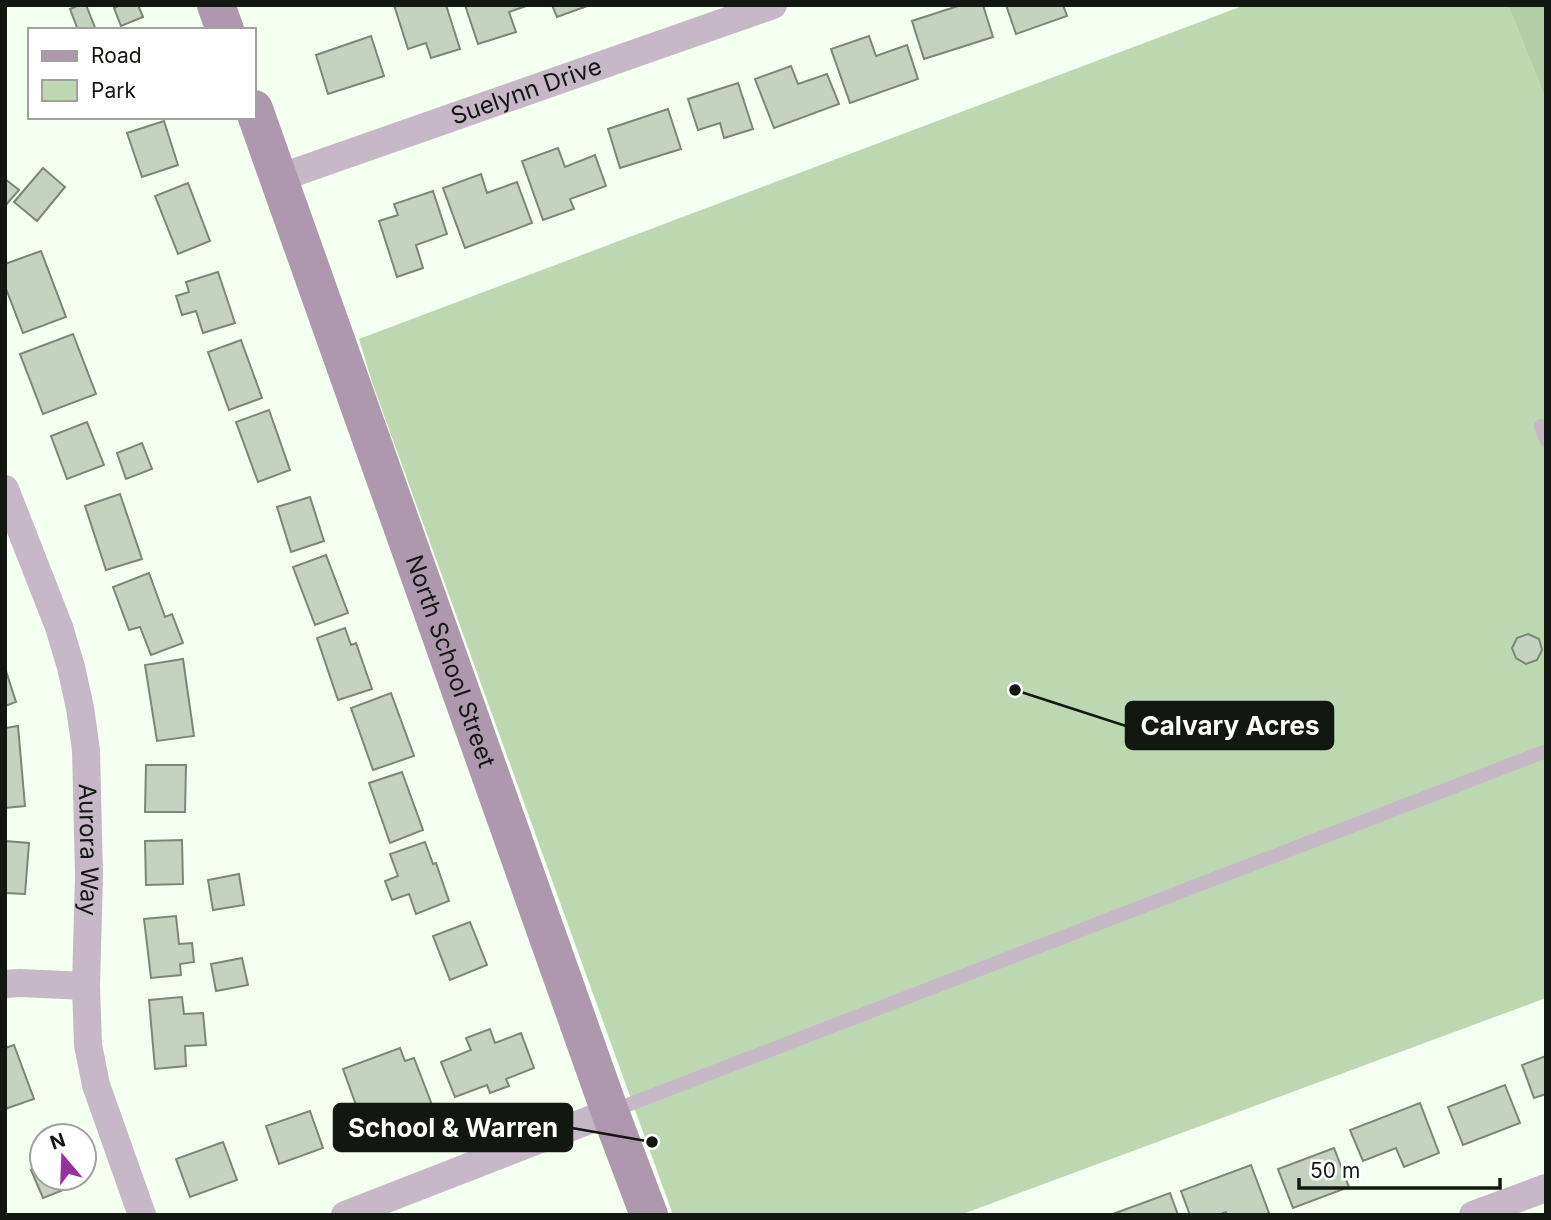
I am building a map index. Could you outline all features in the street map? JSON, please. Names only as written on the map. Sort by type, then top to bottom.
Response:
[{"type":"street","points":[[216,5],[224,28]]},
{"type":"street","name":"Suelynn Drive","points":[[279,178],[773,5]]},
{"type":"street","name":"North School Street","points":[[256,115],[649,1215]]},
{"type":"street","name":"Aurora Way","points":[[5,489],[59,627],[80,708],[86,750],[89,876],[86,986],[88,1045],[96,1085],[142,1215]]},
{"type":"street","points":[[5,984],[86,986]]},
{"type":"street","points":[[345,1215],[611,1112]]},
{"type":"street","points":[[1473,1215],[1546,1188]]},
{"type":"lane","points":[[611,1112],[1546,751]]},
{"type":"green space","points":[[1245,5],[1508,5],[1546,100],[1546,998],[960,1215],[673,1215],[372,382],[359,339]]},
{"type":"green space","points":[[1508,5],[1546,5],[1546,100]]},
{"type":"building","points":[[86,5],[95,28],[77,28],[70,9]]},
{"type":"building","points":[[120,5],[138,5],[143,17],[121,26],[114,8]]},
{"type":"building","points":[[394,5],[446,5],[460,49],[431,58],[426,43],[408,49]]},
{"type":"building","points":[[465,5],[529,5],[509,12],[516,32],[478,44]]},
{"type":"building","points":[[552,5],[590,5],[557,17]]},
{"type":"building","points":[[961,5],[983,5],[993,37],[924,59],[912,21]]},
{"type":"building","points":[[1006,5],[1063,5],[1067,16],[1016,34]]},
{"type":"building","points":[[371,36],[384,76],[328,94],[316,55]]},
{"type":"building","points":[[869,36],[876,56],[907,45],[918,79],[850,103],[831,49]]},
{"type":"building","points":[[791,66],[798,84],[827,74],[839,104],[774,128],[755,79]]},
{"type":"building","points":[[738,83],[753,129],[724,138],[720,123],[698,130],[688,99]]},
{"type":"building","points":[[668,109],[681,149],[620,168],[608,129]]},
{"type":"building","points":[[164,121],[178,165],[142,177],[127,133]]},
{"type":"building","points":[[558,148],[565,167],[595,155],[606,186],[570,199],[574,209],[543,220],[522,161]]},
{"type":"building","points":[[43,168],[65,187],[37,221],[14,202]]},
{"type":"building","points":[[481,174],[487,193],[517,182],[532,223],[465,248],[443,188]]},
{"type":"building","points":[[5,179],[19,190],[5,206]]},
{"type":"building","points":[[188,183],[210,241],[178,254],[155,196]]},
{"type":"building","points":[[433,191],[447,234],[416,245],[423,268],[397,277],[379,221],[398,215],[394,204]]},
{"type":"building","points":[[41,251],[66,317],[23,333],[5,286],[5,264]]},
{"type":"building","points":[[218,272],[235,323],[203,333],[196,311],[182,315],[176,296],[189,292],[186,282]]},
{"type":"building","points":[[73,334],[96,394],[43,414],[20,354]]},
{"type":"building","points":[[241,340],[262,398],[229,410],[208,352]]},
{"type":"building","points":[[269,410],[290,470],[258,482],[236,422]]},
{"type":"building","points":[[87,422],[104,465],[67,479],[51,436]]},
{"type":"building","points":[[142,443],[152,469],[126,479],[117,453]]},
{"type":"building","points":[[120,494],[142,559],[106,570],[85,506]]},
{"type":"building","points":[[310,497],[324,541],[291,552],[277,507]]},
{"type":"building","points":[[326,555],[348,613],[315,625],[293,567]]},
{"type":"building","points":[[149,573],[165,617],[172,614],[183,643],[151,655],[140,627],[129,630],[113,587]]},
{"type":"building","points":[[345,628],[351,645],[356,643],[372,689],[338,700],[317,638]]},
{"type":"building","points":[[1528,634],[1539,639],[1542,650],[1537,660],[1526,664],[1516,658],[1512,648],[1517,638]]},
{"type":"building","points":[[183,659],[194,736],[157,741],[145,665]]},
{"type":"building","points":[[5,668],[16,702],[5,706]]},
{"type":"building","points":[[391,693],[414,756],[373,770],[351,708]]},
{"type":"building","points":[[18,726],[25,806],[5,808],[5,728]]},
{"type":"building","points":[[146,765],[186,765],[185,812],[145,812]]},
{"type":"building","points":[[402,772],[423,830],[390,843],[369,783]]},
{"type":"building","points":[[182,840],[183,884],[146,885],[145,841]]},
{"type":"building","points":[[5,841],[29,843],[25,894],[5,893]]},
{"type":"building","points":[[425,842],[433,864],[436,863],[449,901],[416,914],[409,894],[392,900],[385,881],[398,876],[390,854]]},
{"type":"building","points":[[239,874],[244,905],[213,910],[208,880]]},
{"type":"building","points":[[176,916],[179,944],[192,943],[194,962],[180,964],[181,975],[151,978],[144,919]]},
{"type":"building","points":[[470,922],[487,965],[450,980],[433,936]]},
{"type":"building","points":[[242,958],[248,985],[216,991],[211,964]]},
{"type":"building","points":[[182,997],[184,1014],[203,1013],[206,1045],[185,1046],[186,1066],[155,1069],[149,1000]]},
{"type":"building","points":[[490,1029],[495,1043],[521,1033],[534,1068],[506,1079],[509,1086],[490,1093],[487,1085],[455,1097],[441,1062],[471,1050],[466,1038]]},
{"type":"building","points":[[14,1045],[34,1099],[5,1109],[5,1048]]},
{"type":"building","points":[[400,1048],[405,1061],[414,1058],[432,1105],[365,1130],[343,1069]]},
{"type":"building","points":[[1546,1056],[1546,1094],[1534,1098],[1522,1065]]},
{"type":"building","points":[[1505,1085],[1520,1123],[1463,1145],[1448,1107]]},
{"type":"building","points":[[1420,1103],[1439,1153],[1404,1167],[1396,1148],[1363,1161],[1350,1130]]},
{"type":"building","points":[[310,1111],[323,1148],[279,1164],[266,1126]]},
{"type":"building","points":[[223,1142],[237,1180],[190,1197],[176,1159]]},
{"type":"building","points":[[1334,1148],[1349,1187],[1293,1208],[1278,1169]]},
{"type":"building","points":[[1251,1165],[1269,1213],[1190,1215],[1181,1191]]},
{"type":"building","points":[[40,1192],[58,1192],[43,1198]]},
{"type":"building","points":[[1170,1193],[1178,1215],[1110,1215]]},
{"type":"place","name":"Calvary Acres","points":[[1015,690]]},
{"type":"place","name":"School & Warren","points":[[652,1142]]}]
